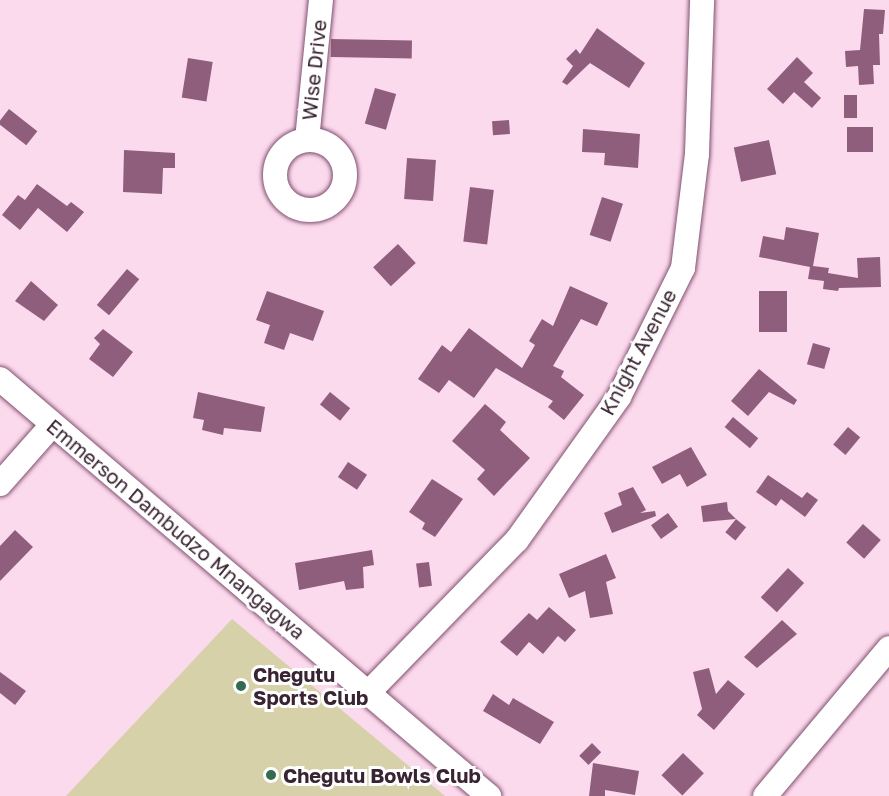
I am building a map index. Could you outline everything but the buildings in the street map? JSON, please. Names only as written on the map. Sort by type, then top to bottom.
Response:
[{"type":"street","name":"Wise Drive","points":[[307,140],[321,0]]},
{"type":"street","name":"Knight Avenue","points":[[369,692],[517,540],[619,397],[683,268],[697,154],[702,0]]},
{"type":"street","name":"Emmerson Dambudzo Mnangagwa","points":[[0,379],[489,796]]},
{"type":"street","points":[[0,484],[52,425]]},
{"type":"street","points":[[765,796],[889,648]]},
{"type":"shaded area","name":"Chegutu Sports Club","points":[[232,619],[445,796],[66,796]]},
{"type":"place","name":"Chegutu Sports Club","points":[[241,686]]},
{"type":"place","name":"Chegutu Bowls Club","points":[[271,775]]}]
